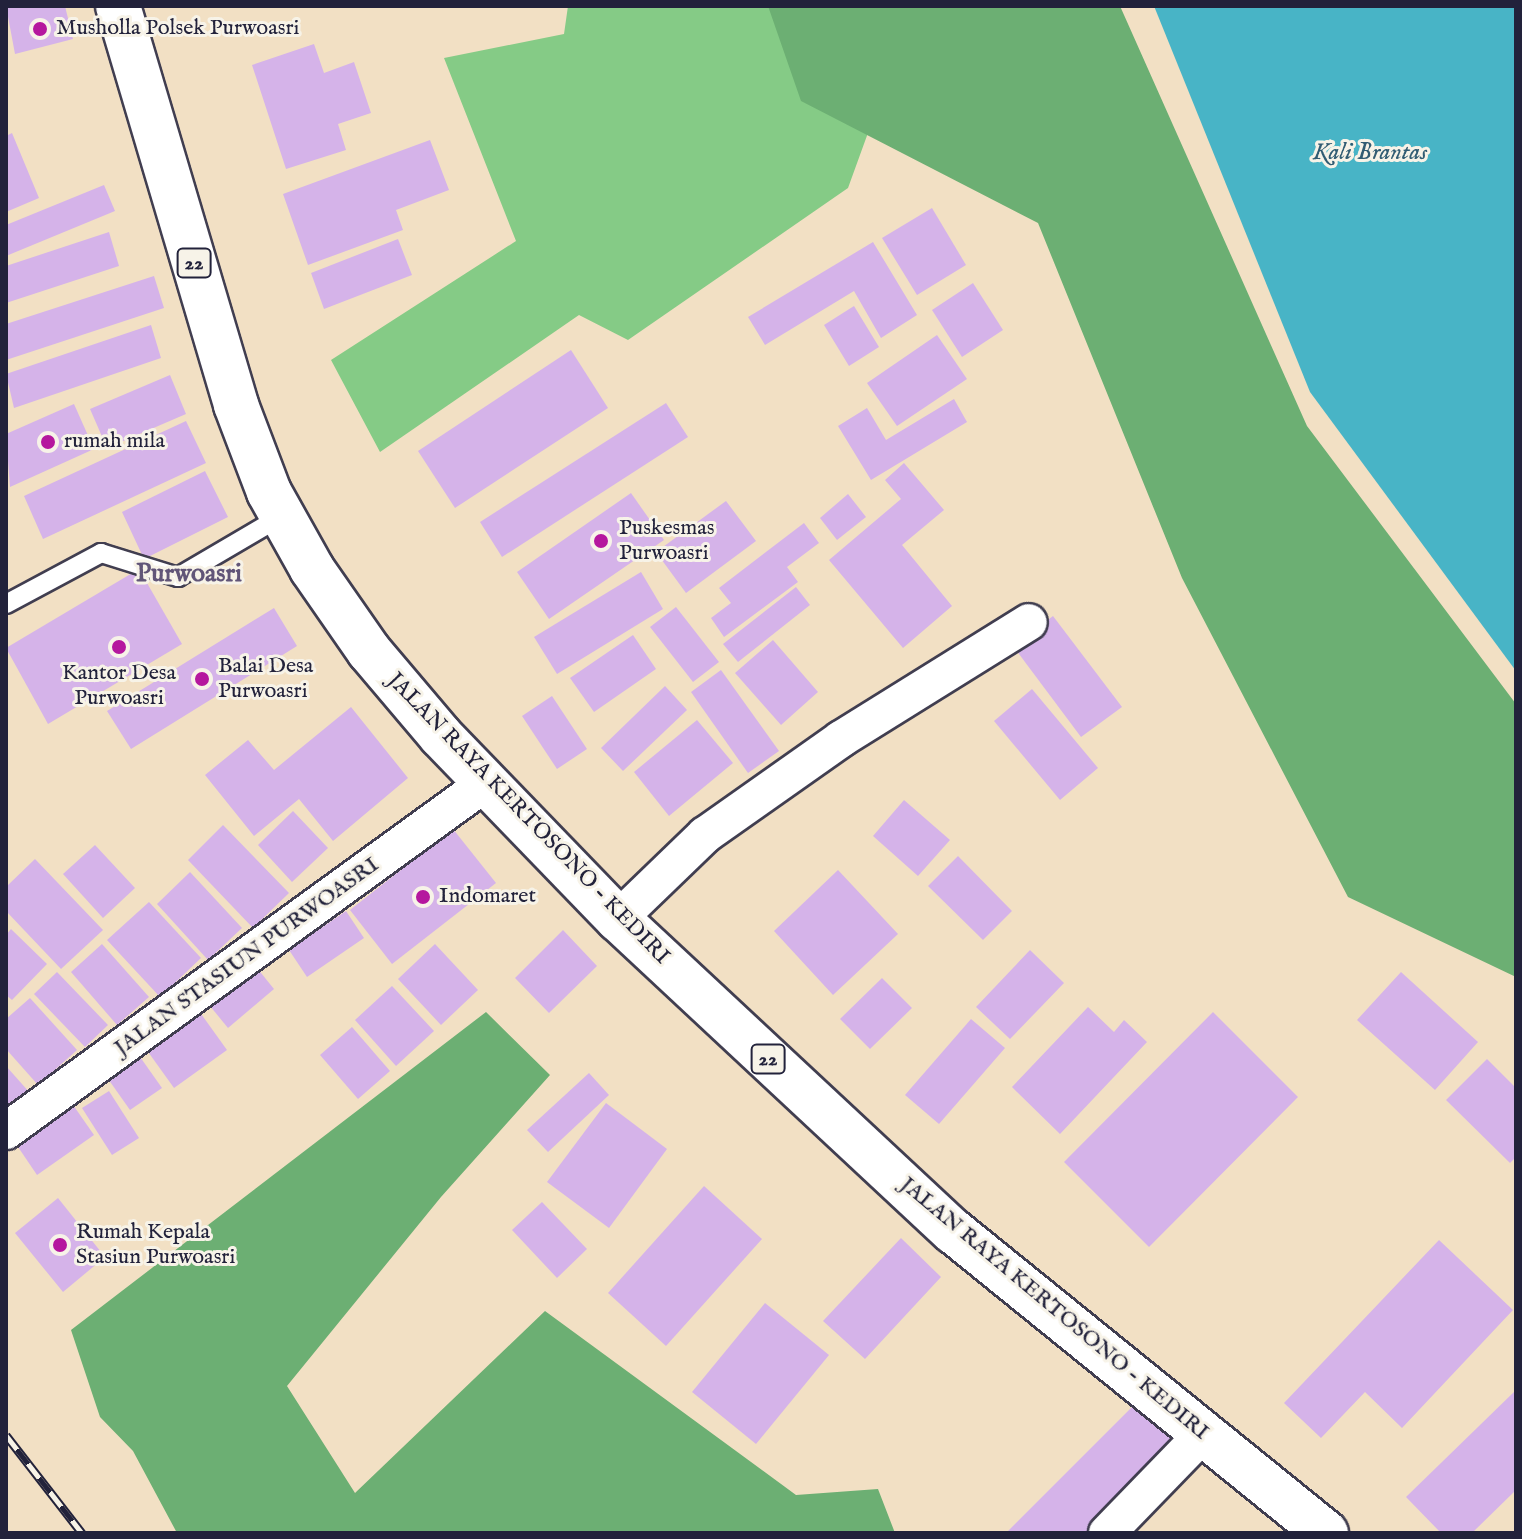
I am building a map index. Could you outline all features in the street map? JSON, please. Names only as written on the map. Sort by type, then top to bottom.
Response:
[{"type":"highway","name":"JALAN RAYA KERTOSONO - KEDIRI","points":[[118,6],[236,405],[282,516],[369,651],[487,782],[618,919],[953,1231],[1326,1533]]},
{"type":"street","points":[[618,919],[705,835],[841,739],[1029,622]]},
{"type":"street","name":"JALAN STASIUN PURWOASRI","points":[[6,1131],[487,782]]},
{"type":"street","points":[[1107,1533],[1204,1433]]},
{"type":"lane","points":[[6,604],[101,553],[178,577],[282,516]]},
{"type":"green space","points":[[568,6],[914,6],[848,188],[628,340],[579,315],[380,452],[331,360],[516,241],[444,58],[564,34]]},
{"type":"green space","points":[[768,6],[1120,6],[1307,426],[1516,704],[1516,977],[1348,897],[1182,578],[1038,223],[801,101]]},
{"type":"green space","points":[[486,1012],[550,1075],[441,1197],[287,1386],[355,1493],[545,1311],[796,1495],[878,1489],[895,1533],[177,1533],[133,1451],[100,1417],[71,1330]]},
{"type":"water","name":"Kali Brantas","points":[[1154,6],[1516,6],[1516,671],[1310,392]]},
{"type":"building","name":"Musholla Polsek Purwoasri","points":[[6,6],[65,6],[73,39],[15,54]]},
{"type":"building","points":[[314,44],[324,73],[354,62],[371,113],[338,124],[346,150],[286,169],[252,65]]},
{"type":"building","points":[[12,133],[39,198],[6,212],[6,136]]},
{"type":"building","points":[[430,140],[449,190],[396,210],[403,230],[308,265],[283,194]]},
{"type":"building","points":[[104,185],[115,211],[6,256],[6,225]]},
{"type":"building","points":[[932,208],[966,265],[917,295],[882,238]]},
{"type":"building","points":[[109,232],[119,266],[6,303],[6,266]]},
{"type":"building","points":[[398,239],[412,275],[324,309],[311,273]]},
{"type":"building","points":[[873,242],[917,315],[881,338],[854,291],[765,345],[748,317]]},
{"type":"building","points":[[154,276],[164,308],[6,360],[6,324]]},
{"type":"building","points":[[973,283],[1003,330],[962,357],[932,310]]},
{"type":"building","points":[[854,306],[879,347],[849,366],[824,325]]},
{"type":"building","points":[[151,325],[161,358],[14,408],[6,374]]},
{"type":"building","points":[[937,335],[967,379],[897,426],[867,383]]},
{"type":"building","points":[[571,350],[608,408],[455,508],[418,451]]},
{"type":"building","points":[[170,375],[186,414],[107,448],[90,409]]},
{"type":"building","points":[[954,399],[967,422],[871,480],[838,426],[867,408],[886,440]]},
{"type":"building","points":[[666,403],[688,437],[502,557],[480,522]]},
{"type":"building","name":"rumah mila","points":[[74,404],[94,449],[10,487],[6,434]]},
{"type":"building","points":[[186,421],[206,463],[43,539],[24,496]]},
{"type":"building","points":[[904,463],[944,510],[902,545],[952,606],[903,648],[829,560],[901,499],[885,480]]},
{"type":"building","points":[[205,471],[228,517],[144,559],[122,512]]},
{"type":"building","points":[[631,493],[664,540],[549,619],[517,572]]},
{"type":"building","points":[[848,494],[866,517],[837,540],[820,518]]},
{"type":"building","points":[[726,501],[756,541],[686,593],[656,552]]},
{"type":"building","points":[[804,523],[819,543],[787,567],[798,582],[724,637],[711,618],[731,603],[719,588]]},
{"type":"building","points":[[139,569],[182,644],[48,724],[6,648]]},
{"type":"building","points":[[641,572],[663,609],[557,674],[534,637]]},
{"type":"building","points":[[796,587],[810,605],[738,662],[723,644]]},
{"type":"building","points":[[676,607],[719,662],[693,682],[650,627]]},
{"type":"building","name":"Balai Desa Purwoasri","points":[[274,608],[297,646],[131,749],[107,711]]},
{"type":"building","points":[[1053,616],[1122,707],[1081,737],[1013,646]]},
{"type":"building","points":[[633,635],[656,669],[594,712],[570,678]]},
{"type":"building","points":[[773,640],[818,692],[781,725],[735,673]]},
{"type":"building","points":[[721,670],[779,751],[748,773],[691,692]]},
{"type":"building","points":[[665,686],[687,710],[623,771],[601,748]]},
{"type":"building","points":[[1032,689],[1098,768],[1060,800],[994,721]]},
{"type":"building","points":[[552,696],[587,749],[557,769],[522,716]]},
{"type":"building","points":[[351,707],[408,778],[333,841],[299,799],[254,836],[205,775],[248,740],[274,770]]},
{"type":"building","points":[[697,720],[733,763],[669,816],[634,772]]},
{"type":"building","points":[[904,800],[950,840],[918,876],[873,836]]},
{"type":"building","points":[[293,811],[328,848],[292,882],[258,845]]},
{"type":"building","points":[[223,825],[289,893],[253,928],[188,860]]},
{"type":"building","name":"Indomaret","points":[[453,829],[496,883],[392,964],[350,910]]},
{"type":"building","points":[[95,845],[135,888],[103,918],[63,874]]},
{"type":"building","points":[[958,856],[1012,911],[983,940],[928,886]]},
{"type":"building","points":[[35,859],[103,930],[61,969],[6,911],[6,887]]},
{"type":"building","points":[[838,870],[898,934],[833,995],[774,931]]},
{"type":"building","points":[[190,872],[242,928],[208,960],[157,904]]},
{"type":"building","points":[[149,902],[201,958],[160,997],[107,940]]},
{"type":"building","points":[[346,911],[364,938],[307,977],[289,950]]},
{"type":"building","points":[[11,929],[47,964],[12,1000],[6,995],[6,935]]},
{"type":"building","points":[[563,930],[597,966],[549,1013],[515,978]]},
{"type":"building","points":[[102,944],[149,997],[117,1025],[71,972]]},
{"type":"building","points":[[435,944],[478,990],[441,1025],[398,979]]},
{"type":"building","points":[[1030,950],[1064,983],[1010,1039],[976,1007]]},
{"type":"building","points":[[257,968],[274,989],[228,1028],[210,1006]]},
{"type":"building","points":[[57,972],[108,1025],[85,1047],[34,994]]},
{"type":"building","points":[[1401,972],[1478,1042],[1435,1090],[1357,1020]]},
{"type":"building","points":[[882,978],[912,1008],[870,1049],[840,1019]]},
{"type":"building","points":[[392,986],[434,1031],[396,1066],[355,1020]]},
{"type":"building","points":[[30,998],[77,1050],[38,1085],[6,1049],[6,1019]]},
{"type":"building","points":[[1088,1007],[1114,1032],[1124,1020],[1147,1042],[1060,1134],[1012,1087]]},
{"type":"building","points":[[199,1011],[227,1050],[174,1088],[146,1049]]},
{"type":"building","points":[[1213,1012],[1298,1097],[1149,1247],[1064,1162]]},
{"type":"building","points":[[971,1019],[1005,1048],[939,1124],[905,1095]]},
{"type":"building","points":[[352,1027],[390,1071],[358,1099],[320,1055]]},
{"type":"building","points":[[138,1054],[162,1088],[130,1110],[106,1076]]},
{"type":"building","points":[[1487,1059],[1516,1088],[1516,1157],[1510,1163],[1446,1100]]},
{"type":"building","points":[[6,1066],[30,1093],[6,1113]]},
{"type":"building","points":[[589,1073],[609,1095],[548,1152],[527,1130]]},
{"type":"building","points":[[109,1091],[139,1138],[112,1155],[82,1108]]},
{"type":"building","points":[[71,1102],[94,1135],[37,1175],[14,1141]]},
{"type":"building","points":[[606,1103],[667,1149],[609,1228],[547,1182]]},
{"type":"building","points":[[704,1186],[762,1239],[666,1346],[608,1293]]},
{"type":"building","name":"Rumah Kepala Stasiun Purwoasri","points":[[58,1198],[105,1257],[63,1292],[15,1233]]},
{"type":"building","points":[[542,1202],[587,1249],[557,1278],[512,1230]]},
{"type":"building","points":[[901,1238],[941,1277],[865,1359],[823,1321]]},
{"type":"building","points":[[1439,1240],[1513,1310],[1402,1428],[1365,1392],[1321,1438],[1284,1403]]},
{"type":"building","points":[[765,1303],[829,1355],[756,1444],[692,1392]]},
{"type":"building","points":[[1516,1390],[1516,1490],[1472,1533],[1441,1533],[1406,1497]]},
{"type":"building","points":[[1139,1400],[1180,1442],[1088,1533],[1006,1533]]},
{"type":"railway","points":[[6,1435],[82,1533]]},
{"type":"place","name":"Musholla Polsek Purwoasri","points":[[40,29]]},
{"type":"place","name":"rumah mila","points":[[48,442]]},
{"type":"place","name":"Puskesmas Purwoasri","points":[[601,541]]},
{"type":"place","name":"Kantor Desa Purwoasri","points":[[119,647]]},
{"type":"place","name":"Balai Desa Purwoasri","points":[[202,679]]},
{"type":"place","name":"Indomaret","points":[[423,897]]},
{"type":"place","name":"Rumah Kepala Stasiun Purwoasri","points":[[60,1245]]},
{"type":"district","name":"Purwoasri","points":[[189,574]]}]
